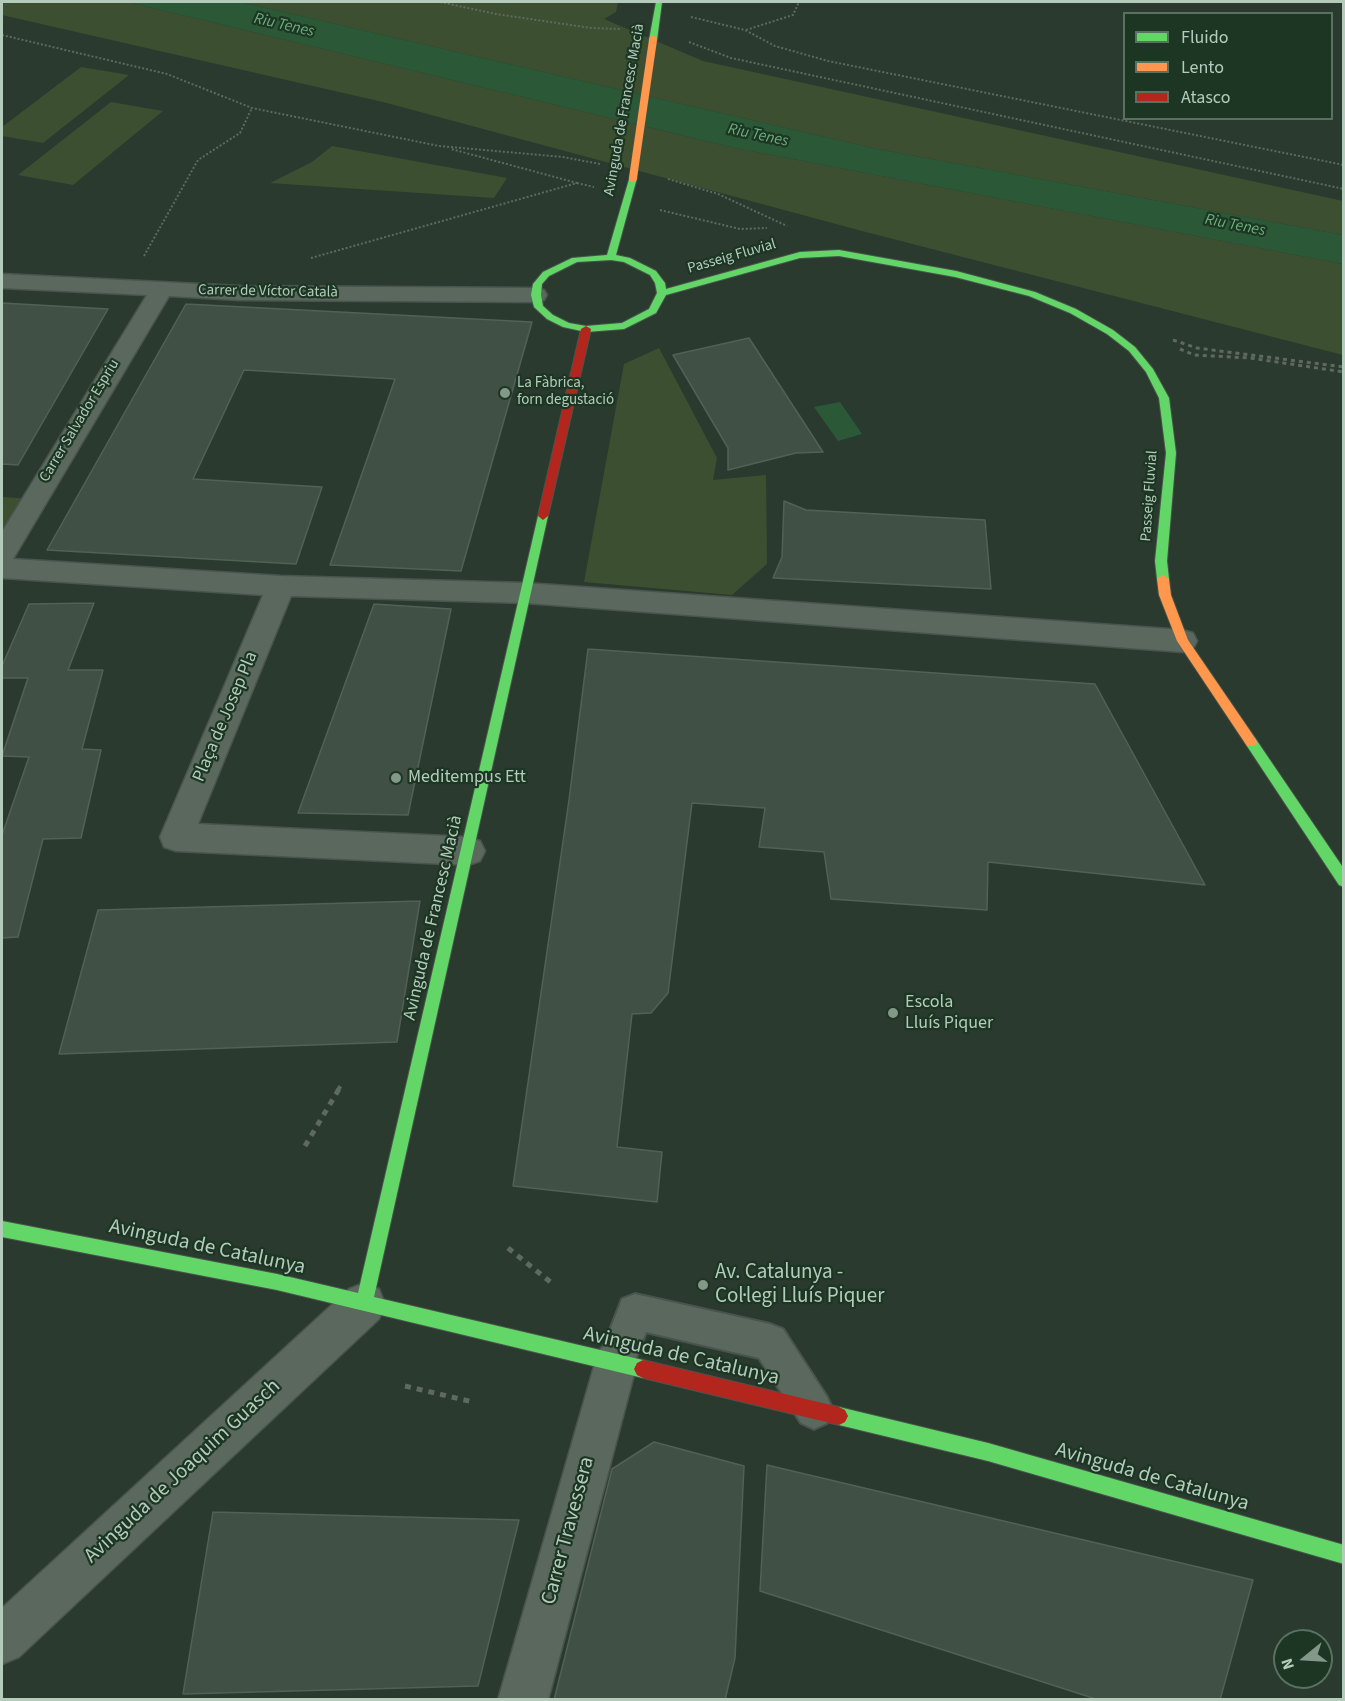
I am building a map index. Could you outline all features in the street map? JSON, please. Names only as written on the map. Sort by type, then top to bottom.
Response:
[{"type":"street","name":"Avinguda de Francesc Macià","points":[[611,258],[633,178],[658,5]]},
{"type":"street","name":"Passeig Fluvial","points":[[662,293],[800,255],[839,253],[957,274],[1032,294],[1073,311],[1110,332],[1132,349],[1150,371],[1164,398],[1171,453],[1161,561],[1166,595],[1183,641],[1344,881]]},
{"type":"street","points":[[592,258],[627,260],[653,273],[660,283],[662,293],[653,311],[641,320],[606,329],[586,329],[566,325],[550,317],[539,307],[536,295],[538,284],[546,274],[558,266],[592,258]]},
{"type":"street","name":"Carrer de Víctor Català","points":[[2,281],[240,293],[536,295]]},
{"type":"street","name":"Carrer Salvador Espriu","points":[[2,554],[23,498],[161,290]]},
{"type":"street","name":"Avinguda de Francesc Macià","points":[[364,1304],[586,329]]},
{"type":"street","points":[[2,568],[281,586],[526,593],[1183,641]]},
{"type":"street","name":"Plaça de Josep Pla","points":[[281,586],[176,837],[468,851]]},
{"type":"street","name":"Avinguda de Catalunya","points":[[2,1229],[277,1282],[988,1452],[1344,1555]]},
{"type":"street","name":"Avinguda de Joaquim Guasch","points":[[2,1640],[364,1304]]},
{"type":"street","name":"Carrer Travessera","points":[[523,1700],[616,1363]]},
{"type":"lane","points":[[616,1363],[635,1312],[770,1342],[814,1410]]},
{"type":"path","points":[[440,2],[496,14],[655,35],[731,58],[1344,189]]},
{"type":"path","points":[[745,30],[793,15],[799,2]]},
{"type":"path","points":[[658,5],[745,30],[775,46],[828,61],[1344,165]]},
{"type":"path","points":[[2,34],[167,74],[252,108],[439,146],[598,188]]},
{"type":"path","points":[[144,256],[198,160],[240,133],[252,108]]},
{"type":"path","points":[[439,146],[563,157],[608,166]]},
{"type":"path","points":[[665,178],[718,194],[792,228],[782,228]]},
{"type":"path","points":[[307,259],[577,183]]},
{"type":"path","points":[[660,210],[740,229],[771,228]]},
{"type":"path","points":[[1165,338],[1197,348],[1344,367]]},
{"type":"path","points":[[305,1146],[341,1085]]},
{"type":"path","points":[[508,1248],[553,1284]]},
{"type":"path","points":[[405,1386],[473,1402]]},
{"type":"shaded area","points":[[2,2],[128,2],[735,148],[1343,264],[1343,355],[862,231],[383,102],[2,15]]},
{"type":"shaded area","points":[[240,2],[618,2],[616,12],[604,19],[703,61],[1343,201],[1343,235],[877,149]]},
{"type":"shaded area","points":[[81,67],[129,75],[43,143],[2,136],[2,127]]},
{"type":"shaded area","points":[[111,102],[163,111],[73,185],[18,175]]},
{"type":"shaded area","points":[[332,146],[507,178],[494,198],[270,183],[312,162]]},
{"type":"shaded area","points":[[659,348],[717,458],[713,480],[766,475],[767,564],[732,595],[584,582],[624,364]]},
{"type":"shaded area","points":[[2,497],[33,499],[2,554]]},
{"type":"water","name":"Riu Tenes","points":[[128,2],[240,2],[877,149],[1343,235],[1343,264],[735,148]]},
{"type":"water","points":[[840,402],[862,434],[838,441],[814,407]]},
{"type":"building","points":[[2,303],[108,309],[18,465],[2,464]]},
{"type":"building","points":[[186,304],[532,322],[461,571],[330,565],[395,379],[244,370],[193,479],[322,487],[296,564],[47,550]]},
{"type":"building","points":[[749,338],[823,452],[796,453],[728,470],[728,448],[673,355]]},
{"type":"building","points":[[784,501],[806,510],[985,520],[991,589],[773,578],[782,557]]},
{"type":"building","points":[[94,603],[68,670],[103,670],[82,749],[101,750],[81,838],[43,839],[18,937],[2,938],[2,835],[29,757],[2,756],[28,678],[2,678],[2,666],[29,604]]},
{"type":"building","points":[[374,604],[451,609],[408,815],[298,813]]},
{"type":"building","points":[[588,649],[1095,684],[1205,885],[988,862],[987,910],[831,899],[824,852],[759,847],[765,808],[692,803],[668,993],[651,1013],[632,1014],[617,1147],[662,1152],[657,1202],[513,1186],[569,800]]},
{"type":"building","points":[[420,901],[397,1042],[59,1054],[98,910]]},
{"type":"building","points":[[654,1442],[744,1466],[735,1658],[725,1700],[554,1700],[612,1469]]},
{"type":"building","points":[[767,1465],[1253,1580],[1220,1700],[1099,1700],[760,1591]]},
{"type":"building","points":[[213,1512],[519,1520],[478,1686],[183,1694]]},
{"type":"traffic: fast","points":[[653,40],[659,2]]},
{"type":"traffic: fast","points":[[611,257],[633,178]]},
{"type":"traffic: fast","points":[[662,293],[800,255],[839,253],[956,274],[1032,294],[1073,311],[1110,332],[1132,349],[1150,371],[1164,398],[1171,453],[1161,561],[1163,579]]},
{"type":"traffic: fast","points":[[611,257],[627,260],[653,273],[660,283],[662,293],[653,311],[624,326],[586,329],[566,325],[550,317],[539,307],[536,295],[538,284],[546,274],[575,260],[611,257]]},
{"type":"traffic: fast","points":[[364,1304],[543,516]]},
{"type":"traffic: fast","points":[[1251,742],[1344,881]]},
{"type":"traffic: fast","points":[[2,1229],[277,1282],[643,1369]]},
{"type":"traffic: fast","points":[[839,1416],[988,1452],[1344,1555]]},
{"type":"traffic: slow","points":[[633,178],[653,40]]},
{"type":"traffic: slow","points":[[1163,579],[1165,595],[1183,641],[1251,742]]},
{"type":"traffic: jam","points":[[543,516],[586,329]]},
{"type":"traffic: jam","points":[[643,1369],[839,1416]]},
{"type":"place","name":"La Fàbrica, forn degustació","points":[[505,393]]},
{"type":"place","name":"Meditempus Ett","points":[[396,778]]},
{"type":"place","name":"Escola Lluís Piquer","points":[[893,1013]]},
{"type":"place","name":"Av. Catalunya - Col·legi Lluís Piquer","points":[[703,1285]]}]
